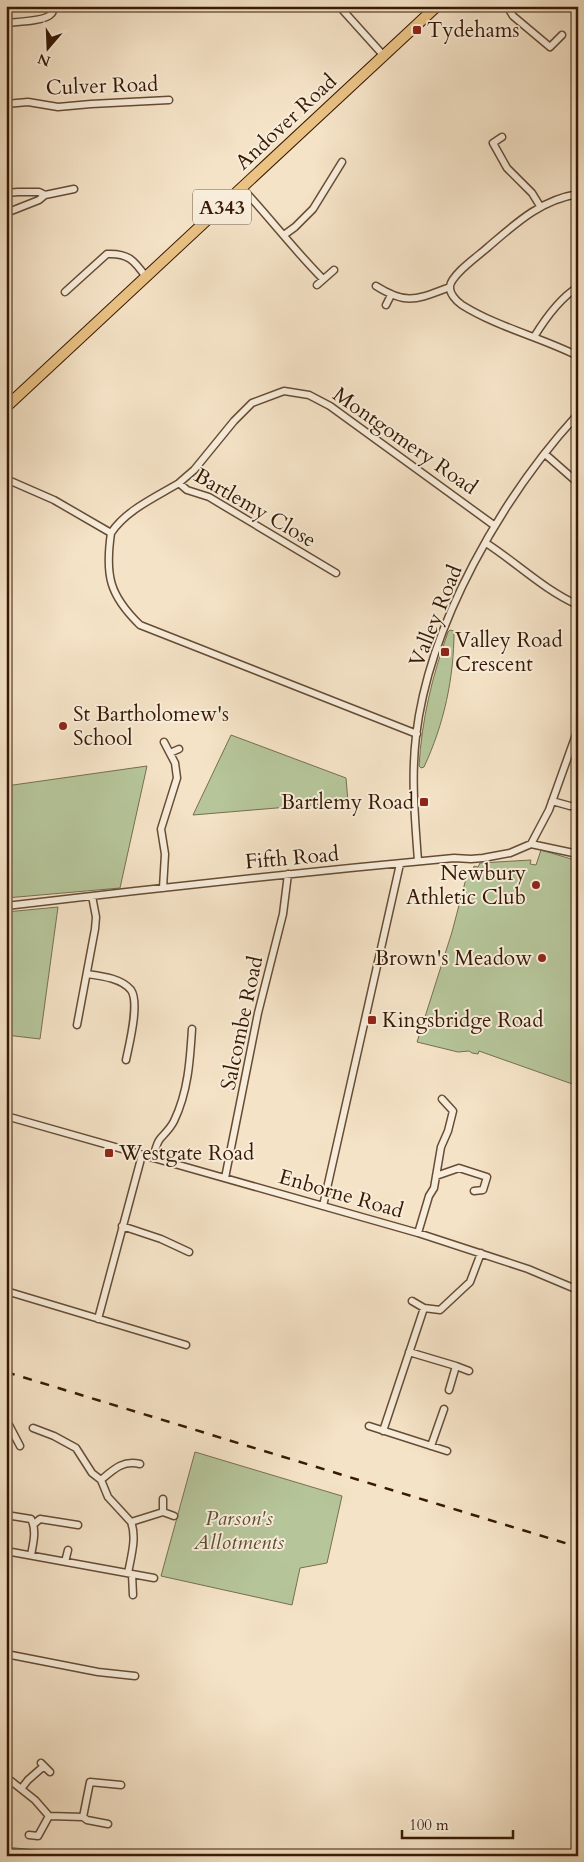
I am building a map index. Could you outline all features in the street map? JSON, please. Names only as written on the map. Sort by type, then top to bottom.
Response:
[{"type":"main road","name":"Andover Road","points":[[6,407],[437,6]]},
{"type":"street","points":[[6,23],[50,16],[53,13],[53,6]]},
{"type":"street","points":[[339,6],[384,56]]},
{"type":"street","points":[[507,6],[513,16],[550,47],[562,35]]},
{"type":"street","name":"Culver Road","points":[[6,104],[28,102],[58,107],[169,100]]},
{"type":"street","points":[[502,138],[493,143],[507,168],[532,193],[540,206]]},
{"type":"street","points":[[284,235],[296,227],[313,209],[342,162]]},
{"type":"street","points":[[242,188],[265,212],[297,252],[323,278]]},
{"type":"street","points":[[6,193],[32,192],[45,195],[74,189]]},
{"type":"street","points":[[578,194],[564,196],[540,206],[512,226],[462,271],[453,280],[450,287],[452,295],[460,304],[578,356]]},
{"type":"street","points":[[6,213],[39,200],[45,195]]},
{"type":"street","points":[[65,292],[106,254],[122,253],[135,262],[146,277]]},
{"type":"street","points":[[317,285],[334,270]]},
{"type":"street","points":[[376,286],[391,295],[410,300],[450,287]]},
{"type":"street","points":[[534,336],[553,310],[572,290],[578,287]]},
{"type":"street","points":[[386,305],[391,295]]},
{"type":"street","name":"Montgomery Road","points":[[179,483],[194,470],[252,403],[284,391],[309,395],[330,406],[495,526]]},
{"type":"street","name":"Valley Road","points":[[418,861],[414,791],[417,734],[424,692],[438,648],[461,593],[495,526],[526,479],[578,414]]},
{"type":"street","points":[[545,454],[578,483]]},
{"type":"street","points":[[6,479],[54,500],[111,533],[108,554],[109,580],[124,609],[140,625],[417,734]]},
{"type":"street","name":"Bartlemy Close","points":[[111,533],[116,525],[129,515],[179,483],[186,490],[209,497],[336,573]]},
{"type":"street","points":[[486,543],[544,586],[578,604]]},
{"type":"street","points":[[578,729],[552,801],[531,844],[578,854]]},
{"type":"street","points":[[163,888],[165,854],[161,829],[176,778],[175,763],[164,742]]},
{"type":"street","points":[[170,753],[179,749]]},
{"type":"street","points":[[552,801],[570,806],[578,806]]},
{"type":"street","name":"Fifth Road","points":[[6,906],[288,874],[454,858],[483,858],[510,853],[531,844]]},
{"type":"street","points":[[323,1206],[400,864]]},
{"type":"street","name":"Salcombe Road","points":[[225,1178],[258,1013],[283,914],[288,874]]},
{"type":"street","points":[[77,1025],[96,930],[96,917],[92,896]]},
{"type":"street","points":[[87,974],[103,976],[121,982],[132,991],[135,1001],[126,1060]]},
{"type":"street","points":[[153,1158],[159,1140],[168,1132],[183,1097],[189,1070],[192,1029]]},
{"type":"street","points":[[418,1234],[429,1196],[434,1188],[441,1148],[453,1111],[442,1099]]},
{"type":"street","name":"Enborne Road","points":[[6,1116],[481,1253],[528,1269],[578,1290]]},
{"type":"street","points":[[98,1319],[142,1155]]},
{"type":"street","points":[[436,1176],[459,1168],[487,1176],[483,1190],[474,1191]]},
{"type":"street","points":[[122,1226],[161,1239],[189,1252]]},
{"type":"street","points":[[412,1301],[424,1308],[440,1310],[455,1295],[464,1290],[470,1282],[476,1271],[481,1253]]},
{"type":"street","points":[[6,1292],[186,1345]]},
{"type":"street","points":[[383,1431],[424,1308]]},
{"type":"street","points":[[409,1352],[469,1371]]},
{"type":"street","points":[[449,1390],[456,1366]]},
{"type":"street","points":[[431,1446],[444,1409]]},
{"type":"street","points":[[6,1423],[9,1425],[20,1446]]},
{"type":"street","points":[[369,1426],[447,1451]]},
{"type":"street","points":[[32,1428],[54,1436],[76,1448],[92,1473],[101,1480],[108,1497],[131,1522],[134,1541],[130,1573],[133,1595]]},
{"type":"street","points":[[101,1480],[124,1463],[140,1464]]},
{"type":"street","points":[[162,1512],[163,1499]]},
{"type":"street","points":[[131,1522],[162,1512],[174,1516]]},
{"type":"street","points":[[6,1515],[31,1520],[34,1524]]},
{"type":"street","points":[[30,1555],[34,1524],[41,1515],[78,1525]]},
{"type":"street","points":[[65,1562],[68,1550]]},
{"type":"street","points":[[6,1551],[154,1578]]},
{"type":"street","points":[[6,1654],[98,1672],[135,1676]]},
{"type":"street","points":[[21,1789],[42,1764],[50,1772]]},
{"type":"street","points":[[6,1777],[35,1800],[49,1816],[83,1816],[87,1820],[108,1824]]},
{"type":"street","points":[[83,1816],[90,1782],[121,1785]]},
{"type":"street","points":[[29,1835],[38,1836],[49,1816]]},
{"type":"green space","points":[[450,630],[454,631],[454,649],[450,683],[437,734],[424,767],[421,768],[419,766],[420,748],[429,698],[442,649]]},
{"type":"green space","points":[[231,735],[346,778],[348,802],[193,815]]},
{"type":"green space","points":[[147,766],[120,888],[6,898],[6,786]]},
{"type":"green space","points":[[541,850],[578,861],[578,1086],[479,1051],[478,1054],[469,1051],[458,1052],[417,1042],[452,932],[468,871],[473,872],[474,866],[478,867],[480,863],[531,860],[530,864],[536,865]]},
{"type":"green space","points":[[58,907],[40,1039],[6,1035],[6,912]]},
{"type":"green space","name":"Parson's Allotments","points":[[195,1452],[342,1496],[327,1563],[300,1568],[292,1605],[161,1576]]},
{"type":"water","points":[[6,1847],[94,1856],[6,1856]]},
{"type":"railway","points":[[6,1372],[578,1547]]},
{"type":"place","name":"Tydehams","points":[[417,30]]},
{"type":"place","name":"Valley Road Crescent","points":[[445,652]]},
{"type":"place","name":"St Bartholomew's School","points":[[63,726]]},
{"type":"place","name":"Bartlemy Road","points":[[424,802]]},
{"type":"place","name":"Newbury Athletic Club","points":[[536,885]]},
{"type":"place","name":"Brown's Meadow","points":[[542,958]]},
{"type":"place","name":"Kingsbridge Road","points":[[372,1020]]},
{"type":"place","name":"Westgate Road","points":[[109,1153]]}]
